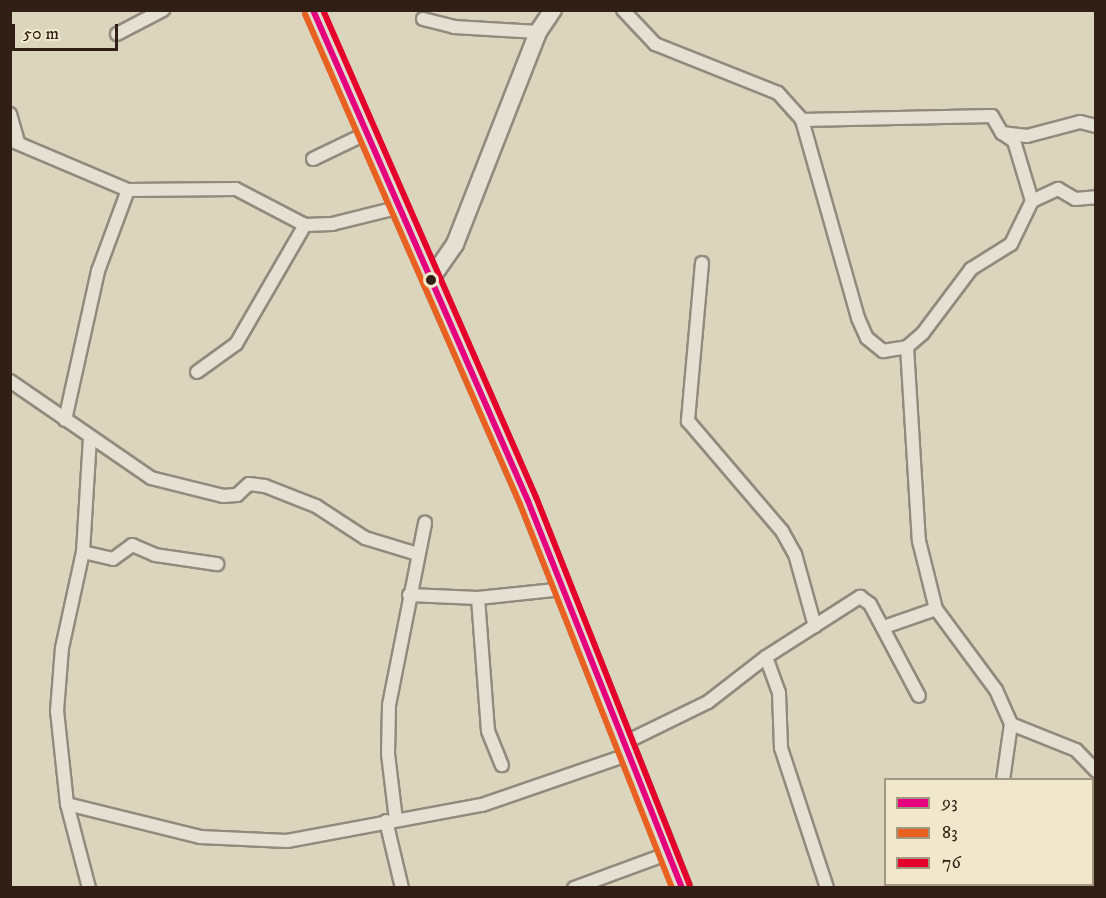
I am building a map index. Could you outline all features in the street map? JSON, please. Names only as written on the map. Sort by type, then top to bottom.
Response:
[{"type":"main road","points":[[313,10],[563,589],[625,750],[682,888]]},
{"type":"main road","points":[[430,280],[455,244],[538,32],[553,10]]},
{"type":"street","points":[[117,34],[163,10]]},
{"type":"street","points":[[623,10],[655,44],[778,93],[802,120],[813,170],[867,338],[883,351],[907,347],[951,301],[971,269],[1011,244],[1032,201],[1058,189],[1075,199],[1095,197]]},
{"type":"street","points":[[423,19],[454,27],[538,32]]},
{"type":"street","points":[[802,120],[953,113],[992,116],[1002,133],[1014,141],[1032,201]]},
{"type":"street","points":[[10,114],[14,141],[128,190],[236,189],[304,225],[332,224],[400,207]]},
{"type":"street","points":[[1002,133],[1027,136],[1080,122],[1095,126]]},
{"type":"street","points":[[313,159],[367,133]]},
{"type":"street","points":[[65,420],[98,271],[128,190]]},
{"type":"street","points":[[197,372],[236,344],[304,225]]},
{"type":"street","points":[[702,263],[688,421],[782,531],[795,554],[815,626]]},
{"type":"street","points":[[907,347],[919,541],[936,609],[996,690],[1011,724],[1003,778]]},
{"type":"street","points":[[10,381],[138,471],[167,484],[223,496],[237,495],[249,484],[265,486],[316,506],[366,538],[418,554]]},
{"type":"street","points":[[89,888],[67,804],[57,711],[60,669],[83,552],[90,437]]},
{"type":"street","points":[[402,888],[391,820],[387,731],[409,595],[425,523]]},
{"type":"street","points":[[83,552],[113,559],[132,545],[155,555],[217,564]]},
{"type":"street","points":[[409,595],[478,598],[563,589]]},
{"type":"street","points":[[67,804],[173,832],[239,841],[287,841],[510,797],[625,750],[708,702],[766,657],[860,597],[884,627],[919,696]]},
{"type":"street","points":[[478,598],[488,730],[502,765]]},
{"type":"street","points":[[884,627],[936,609]]},
{"type":"street","points":[[766,657],[779,693],[778,735],[827,888]]},
{"type":"street","points":[[1011,724],[1076,750],[1095,771]]},
{"type":"street","points":[[574,888],[669,854]]},
{"type":"transit line","name":"93","points":[[313,10],[528,501],[682,888]]},
{"type":"transit line","name":"76","points":[[323,10],[536,497],[690,885]]},
{"type":"transit line","name":"83","points":[[305,14],[520,504],[672,888]]}]
